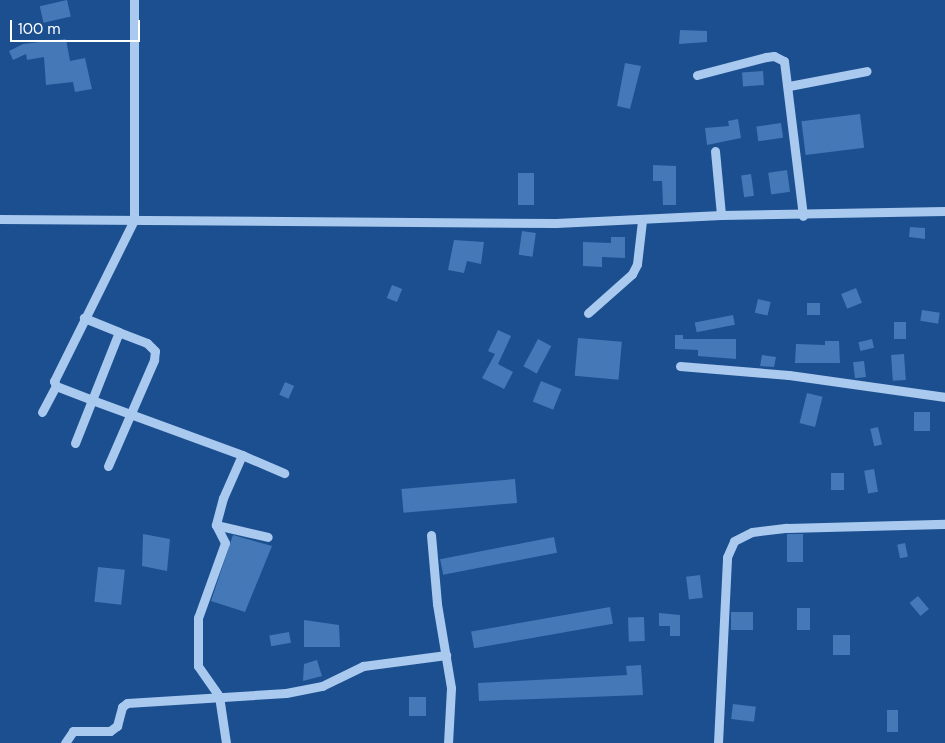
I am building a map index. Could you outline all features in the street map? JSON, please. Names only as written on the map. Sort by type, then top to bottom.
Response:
[{"type":"street","points":[[42,412],[56,386],[55,374],[134,220],[134,0]]},
{"type":"street","points":[[697,75],[731,64],[774,56],[784,61],[789,86],[803,216]]},
{"type":"street","points":[[789,86],[867,71]]},
{"type":"street","points":[[715,151],[721,215]]},
{"type":"street","points":[[0,219],[642,221],[721,215],[803,216],[945,211]]},
{"type":"street","points":[[588,313],[632,274],[636,264],[642,221]]},
{"type":"street","points":[[84,318],[147,343],[155,351],[154,360],[108,466]]},
{"type":"street","points":[[75,443],[119,332]]},
{"type":"street","points":[[680,366],[790,375],[945,396]]},
{"type":"street","points":[[56,386],[242,455],[284,473]]},
{"type":"street","points":[[226,743],[219,696],[198,666],[198,618],[225,543],[216,525],[222,498],[242,455]]},
{"type":"street","points":[[718,743],[727,557],[734,541],[752,532],[787,528],[945,524]]},
{"type":"street","points":[[216,525],[268,537]]},
{"type":"street","points":[[431,534],[437,604],[446,655],[452,707],[448,743]]},
{"type":"street","points":[[65,743],[73,731],[110,731],[117,726],[122,707],[127,703],[294,691],[322,686],[363,666],[446,655]]},
{"type":"building","points":[[67,0],[71,17],[44,23],[40,6]]},
{"type":"building","points":[[680,30],[707,31],[707,42],[679,44]]},
{"type":"building","points":[[66,39],[70,61],[85,58],[92,89],[75,92],[73,82],[46,85],[44,57],[27,60],[26,54],[13,60],[9,51],[23,44]]},
{"type":"building","points":[[625,63],[641,66],[630,109],[617,106]]},
{"type":"building","points":[[763,71],[764,85],[743,86],[742,72]]},
{"type":"building","points":[[860,114],[864,148],[806,155],[801,121]]},
{"type":"building","points":[[738,119],[741,138],[707,145],[705,128],[729,126],[728,121]]},
{"type":"building","points":[[781,123],[783,138],[758,141],[756,126]]},
{"type":"building","points":[[653,165],[676,166],[676,205],[663,205],[662,181],[653,181]]},
{"type":"building","points":[[787,170],[790,192],[771,194],[768,173]]},
{"type":"building","points":[[518,173],[534,173],[534,205],[518,205]]},
{"type":"building","points":[[751,174],[754,196],[744,197],[741,175]]},
{"type":"building","points":[[910,227],[925,228],[925,239],[909,237]]},
{"type":"building","points":[[522,231],[536,233],[533,257],[519,255]]},
{"type":"building","points":[[611,237],[625,237],[625,258],[602,257],[602,267],[583,266],[583,242],[611,243]]},
{"type":"building","points":[[454,240],[484,242],[481,264],[467,261],[464,273],[448,270]]},
{"type":"building","points":[[392,285],[402,289],[397,302],[387,298]]},
{"type":"building","points":[[856,288],[862,303],[847,309],[841,294]]},
{"type":"building","points":[[758,299],[771,302],[768,316],[755,313]]},
{"type":"building","points":[[807,303],[820,303],[820,315],[807,315]]},
{"type":"building","points":[[922,310],[940,313],[938,324],[920,321]]},
{"type":"building","points":[[733,315],[735,325],[697,332],[695,322]]},
{"type":"building","points":[[894,322],[906,322],[906,339],[894,339]]},
{"type":"building","points":[[498,330],[511,336],[498,364],[513,372],[504,389],[482,378],[495,354],[488,351]]},
{"type":"building","points":[[675,335],[683,335],[683,339],[736,339],[736,359],[698,356],[698,350],[675,349]]},
{"type":"building","points":[[578,338],[622,342],[619,380],[575,376]]},
{"type":"building","points":[[538,339],[551,346],[537,373],[523,366]]},
{"type":"building","points":[[872,339],[874,348],[860,351],[858,342]]},
{"type":"building","points":[[825,341],[839,341],[840,363],[795,363],[796,344],[825,345]]},
{"type":"building","points":[[904,354],[906,380],[893,381],[891,355]]},
{"type":"building","points":[[762,355],[776,357],[774,367],[760,366]]},
{"type":"building","points":[[864,361],[866,377],[855,378],[853,362]]},
{"type":"building","points":[[541,381],[561,389],[553,410],[533,401]]},
{"type":"building","points":[[285,382],[294,386],[288,399],[279,395]]},
{"type":"building","points":[[807,393],[823,397],[815,427],[800,423]]},
{"type":"building","points":[[914,412],[930,412],[930,431],[914,431]]},
{"type":"building","points":[[878,427],[882,445],[874,446],[870,429]]},
{"type":"building","points":[[874,469],[878,492],[868,493],[864,471]]},
{"type":"building","points":[[831,473],[844,473],[844,490],[831,490]]},
{"type":"building","points":[[515,479],[517,503],[404,513],[401,489]]},
{"type":"building","points":[[143,534],[170,539],[167,571],[142,566]]},
{"type":"building","points":[[787,534],[803,534],[803,562],[787,562]]},
{"type":"building","points":[[233,535],[272,546],[245,612],[211,601]]},
{"type":"building","points":[[554,537],[557,553],[443,575],[440,559]]},
{"type":"building","points":[[905,543],[908,557],[900,558],[897,545]]},
{"type":"building","points":[[98,567],[125,570],[121,605],[94,602]]},
{"type":"building","points":[[700,575],[703,598],[689,600],[686,577]]},
{"type":"building","points":[[918,596],[929,609],[921,616],[910,603]]},
{"type":"building","points":[[610,607],[613,624],[474,648],[471,631]]},
{"type":"building","points":[[797,608],[810,608],[810,630],[797,630]]},
{"type":"building","points":[[731,612],[753,612],[753,630],[731,630]]},
{"type":"building","points":[[659,613],[680,615],[680,636],[670,636],[670,626],[659,626]]},
{"type":"building","points":[[644,617],[645,641],[629,642],[628,618]]},
{"type":"building","points":[[304,620],[339,625],[340,647],[304,647]]},
{"type":"building","points":[[289,632],[291,643],[271,646],[269,635]]},
{"type":"building","points":[[833,635],[850,635],[850,655],[833,655]]},
{"type":"building","points":[[317,660],[322,676],[303,681],[304,664]]},
{"type":"building","points":[[641,665],[643,695],[479,701],[478,683],[627,675],[626,666]]},
{"type":"building","points":[[409,697],[426,697],[426,716],[409,716]]},
{"type":"building","points":[[733,704],[756,707],[754,722],[731,719]]},
{"type":"building","points":[[887,710],[898,710],[898,732],[887,732]]}]
